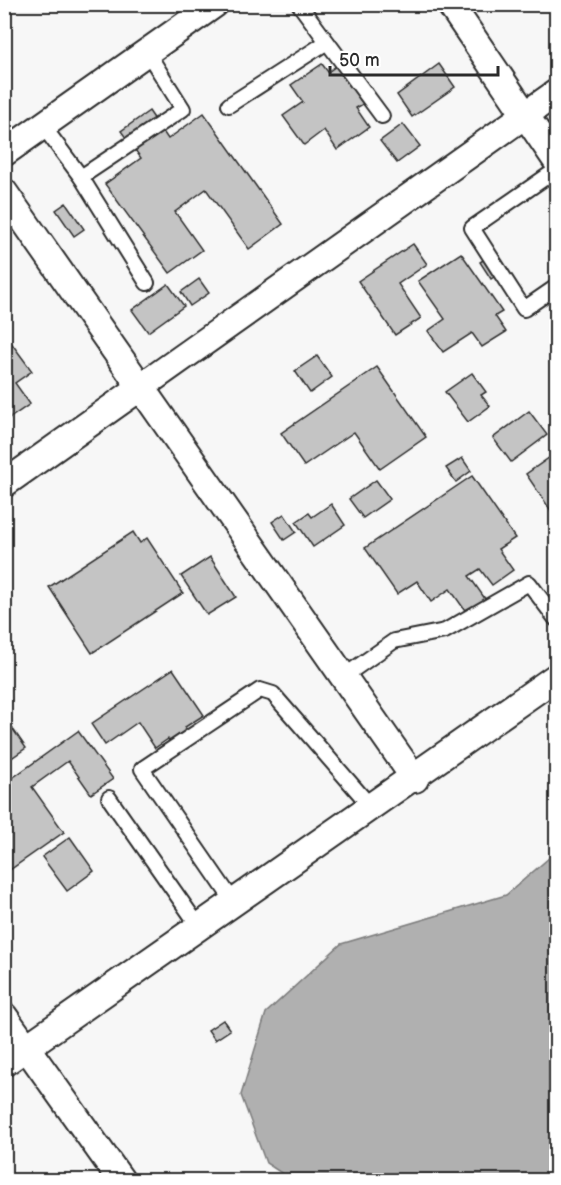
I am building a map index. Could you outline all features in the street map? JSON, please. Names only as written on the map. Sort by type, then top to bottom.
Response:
[{"type":"street","points":[[4,153],[215,4]]},
{"type":"street","points":[[450,4],[527,114],[556,160]]},
{"type":"street","points":[[4,484],[556,93]]},
{"type":"street","points":[[4,192],[415,778]]},
{"type":"street","points":[[4,1063],[235,904],[556,677]]},
{"type":"street","points":[[4,1016],[115,1178]]},
{"type":"lane","points":[[299,4],[382,116]]},
{"type":"lane","points":[[229,105],[327,42]]},
{"type":"lane","points":[[81,177],[183,109],[147,52]]},
{"type":"lane","points":[[43,126],[81,177],[147,283]]},
{"type":"lane","points":[[556,170],[472,228],[524,309],[556,287]]},
{"type":"lane","points":[[343,677],[394,641],[445,631],[529,583],[556,620]]},
{"type":"lane","points":[[235,904],[142,769],[260,690],[273,694],[372,808]]},
{"type":"lane","points":[[109,798],[200,928]]},
{"type":"shaded area","points":[[556,852],[556,1170],[549,1180],[292,1180],[266,1163],[241,1095],[266,1013],[341,944],[506,895]]},
{"type":"building","points":[[322,64],[328,72],[336,66],[363,104],[356,108],[369,127],[337,150],[324,130],[304,145],[283,116],[303,102],[291,85]]},
{"type":"building","points":[[439,64],[455,87],[412,117],[397,95]]},
{"type":"building","points":[[149,111],[168,139],[204,113],[283,224],[249,249],[206,189],[175,212],[202,250],[170,273],[105,184],[141,158],[121,131]]},
{"type":"building","points":[[403,124],[420,146],[397,163],[380,141]]},
{"type":"building","points":[[66,203],[84,229],[74,236],[56,210]]},
{"type":"building","points":[[413,244],[427,264],[398,284],[421,318],[395,335],[358,281]]},
{"type":"building","points":[[496,252],[507,268],[491,279],[480,262]]},
{"type":"building","points":[[461,253],[502,312],[495,316],[506,332],[482,347],[472,333],[443,352],[428,331],[445,319],[418,281]]},
{"type":"building","points":[[199,279],[209,293],[190,306],[181,292]]},
{"type":"building","points":[[168,284],[184,306],[148,332],[132,310]]},
{"type":"building","points":[[4,333],[32,371],[15,383],[30,404],[4,422]]},
{"type":"building","points":[[317,356],[332,377],[310,393],[295,371]]},
{"type":"building","points":[[377,367],[426,437],[380,469],[354,432],[304,466],[281,433]]},
{"type":"building","points":[[472,373],[486,392],[481,395],[490,406],[468,422],[445,392]]},
{"type":"building","points":[[529,411],[547,435],[511,462],[493,438]]},
{"type":"building","points":[[556,453],[556,518],[526,474]]},
{"type":"building","points":[[462,458],[471,471],[456,482],[446,468]]},
{"type":"building","points":[[472,476],[515,538],[498,549],[513,570],[492,585],[480,569],[469,576],[493,610],[474,623],[450,589],[431,602],[417,581],[397,594],[365,548]]},
{"type":"building","points":[[376,480],[390,499],[363,518],[349,499]]},
{"type":"building","points":[[331,504],[345,525],[313,547],[296,522],[309,513],[312,517]]},
{"type":"building","points":[[284,514],[296,532],[284,540],[272,522]]},
{"type":"building","points":[[133,532],[140,543],[147,538],[183,593],[92,653],[49,587]]},
{"type":"building","points":[[210,557],[236,597],[207,615],[181,576]]},
{"type":"building","points":[[173,669],[204,715],[185,727],[195,741],[177,753],[168,739],[155,748],[138,722],[105,745],[91,724]]},
{"type":"building","points":[[8,722],[26,748],[4,763],[4,724]]},
{"type":"building","points":[[78,731],[113,779],[91,794],[68,761],[32,787],[64,832],[4,874],[4,799],[11,795],[4,784]]},
{"type":"building","points":[[70,837],[94,871],[67,891],[42,857]]},
{"type":"building","points":[[223,1020],[230,1030],[215,1040],[208,1030]]}]
